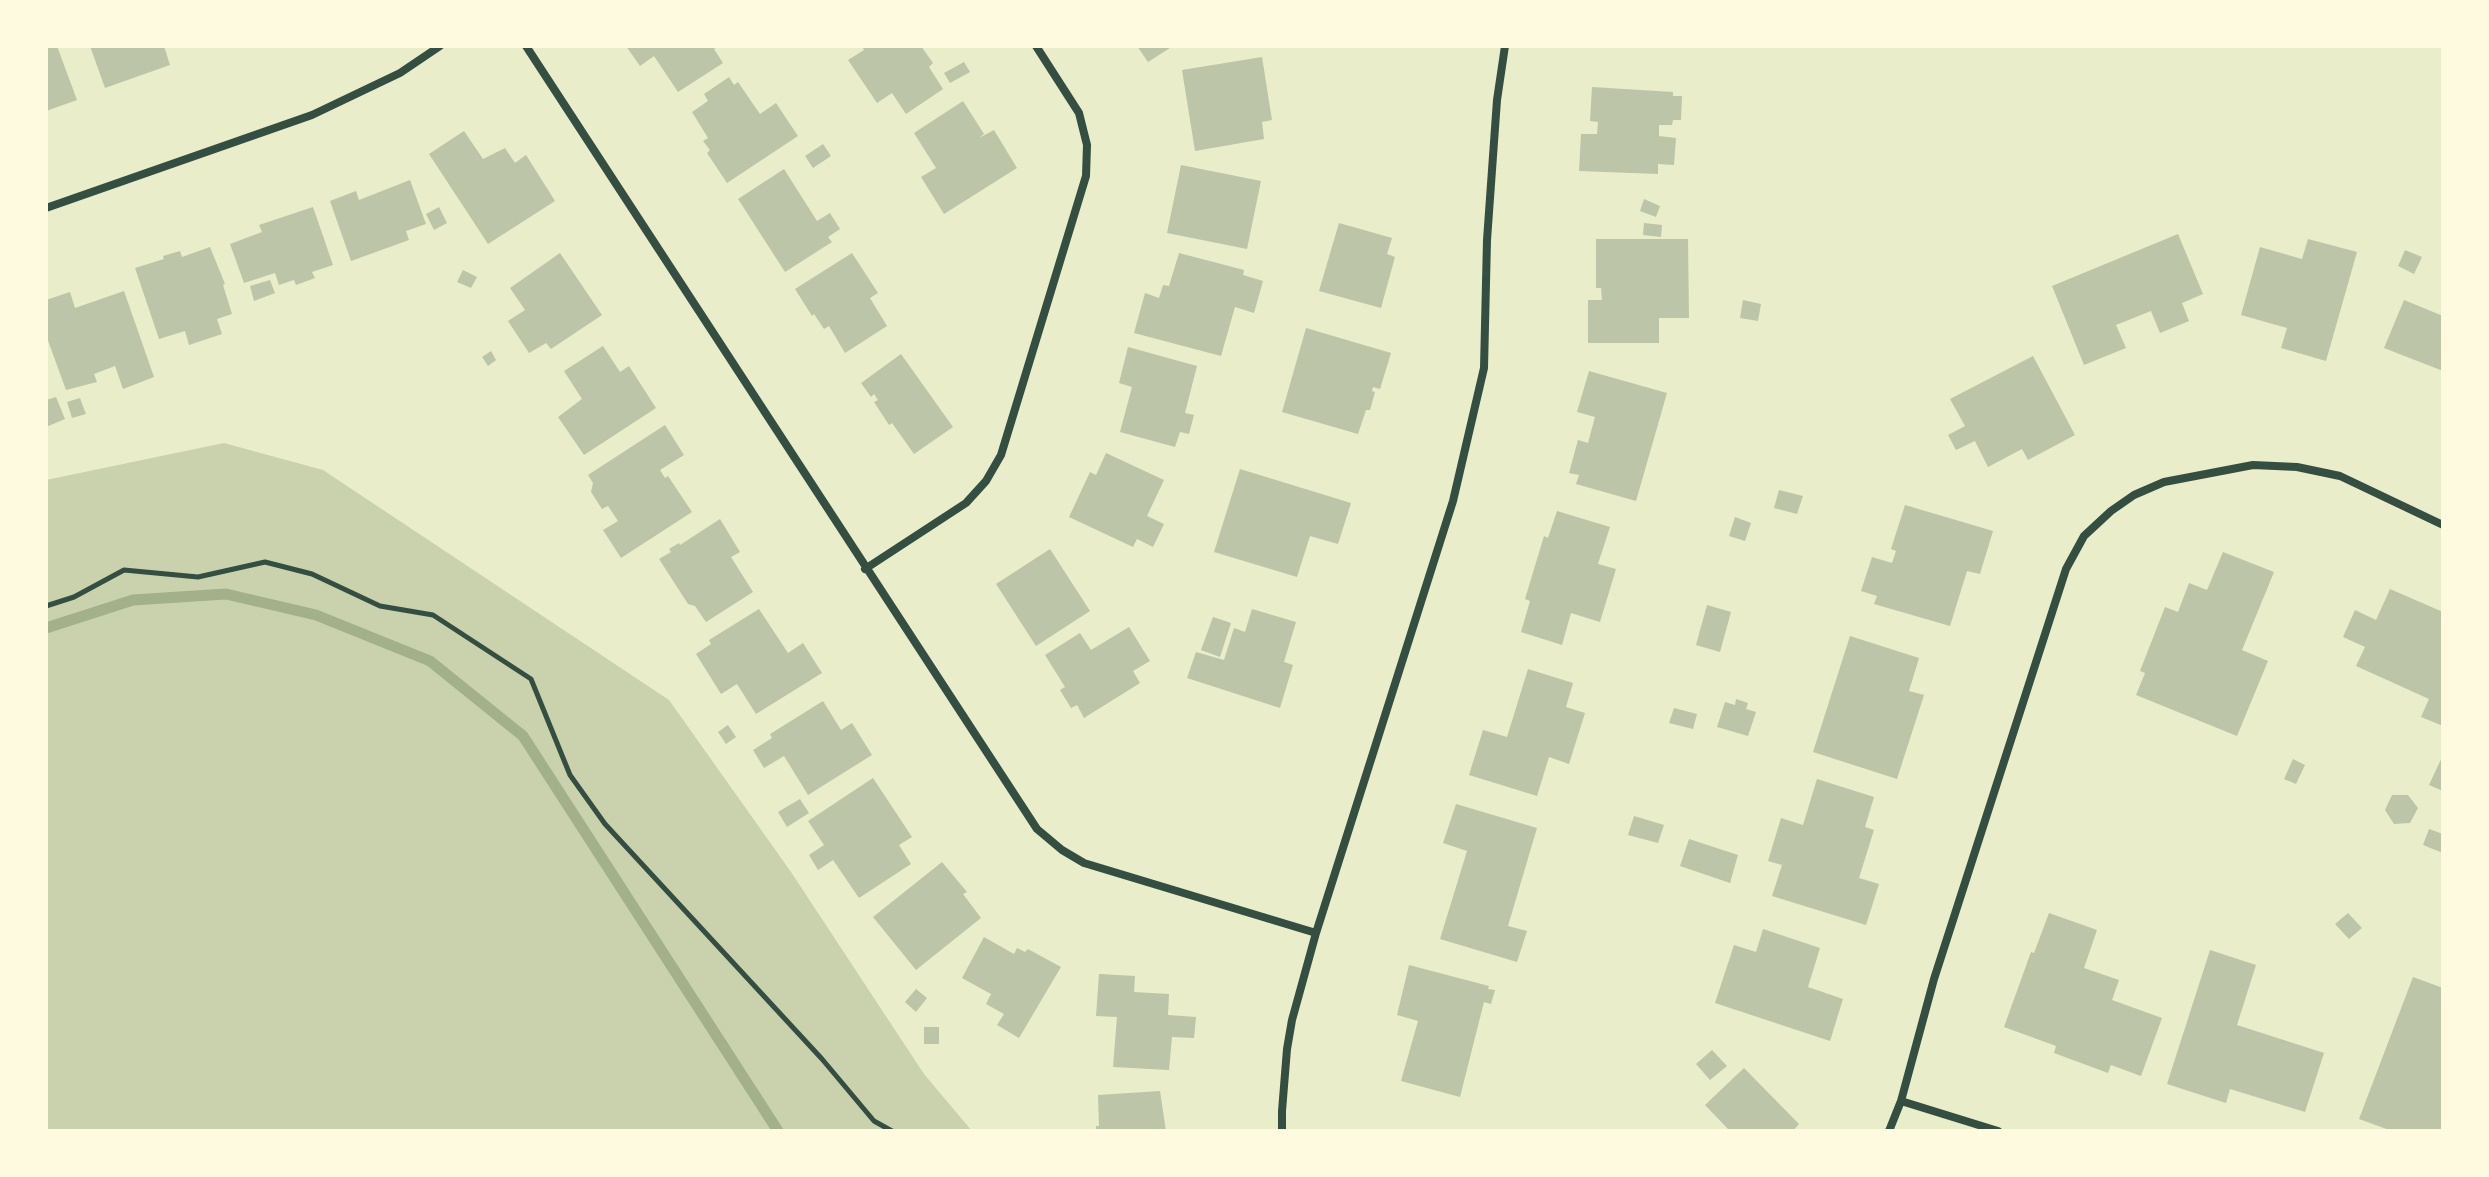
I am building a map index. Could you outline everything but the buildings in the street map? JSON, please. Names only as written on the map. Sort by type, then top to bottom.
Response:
[{"type":"street","points":[[46,208],[312,115],[400,73],[440,46]]},
{"type":"street","points":[[526,46],[1037,829],[1084,863],[1316,933]]},
{"type":"street","points":[[865,569],[966,503],[986,481],[1001,455],[1086,176],[1087,145],[1079,113],[1036,46]]},
{"type":"street","points":[[1282,1131],[1292,1020],[1316,933],[1453,501],[1484,368],[1488,224],[1497,100],[1505,46]]},
{"type":"street","points":[[1889,1131],[1901,1101],[1934,979],[2066,569],[2084,536],[2134,495],[2164,482],[2253,465],[2297,467],[2340,476],[2443,525]]},
{"type":"street","points":[[1901,1101],[1998,1131]]},
{"type":"path","points":[[46,606],[74,597],[124,570],[198,577],[265,562],[312,574],[380,606],[433,615],[531,679],[570,775],[605,824],[822,1059],[874,1121],[892,1131]]},
{"type":"green space","points":[[224,443],[323,470],[669,700],[791,872],[924,1074],[972,1131],[46,1131],[46,480]]},
{"type":"waterway","points":[[46,628],[133,600],[226,594],[316,615],[430,661],[523,736],[778,1131]]}]
